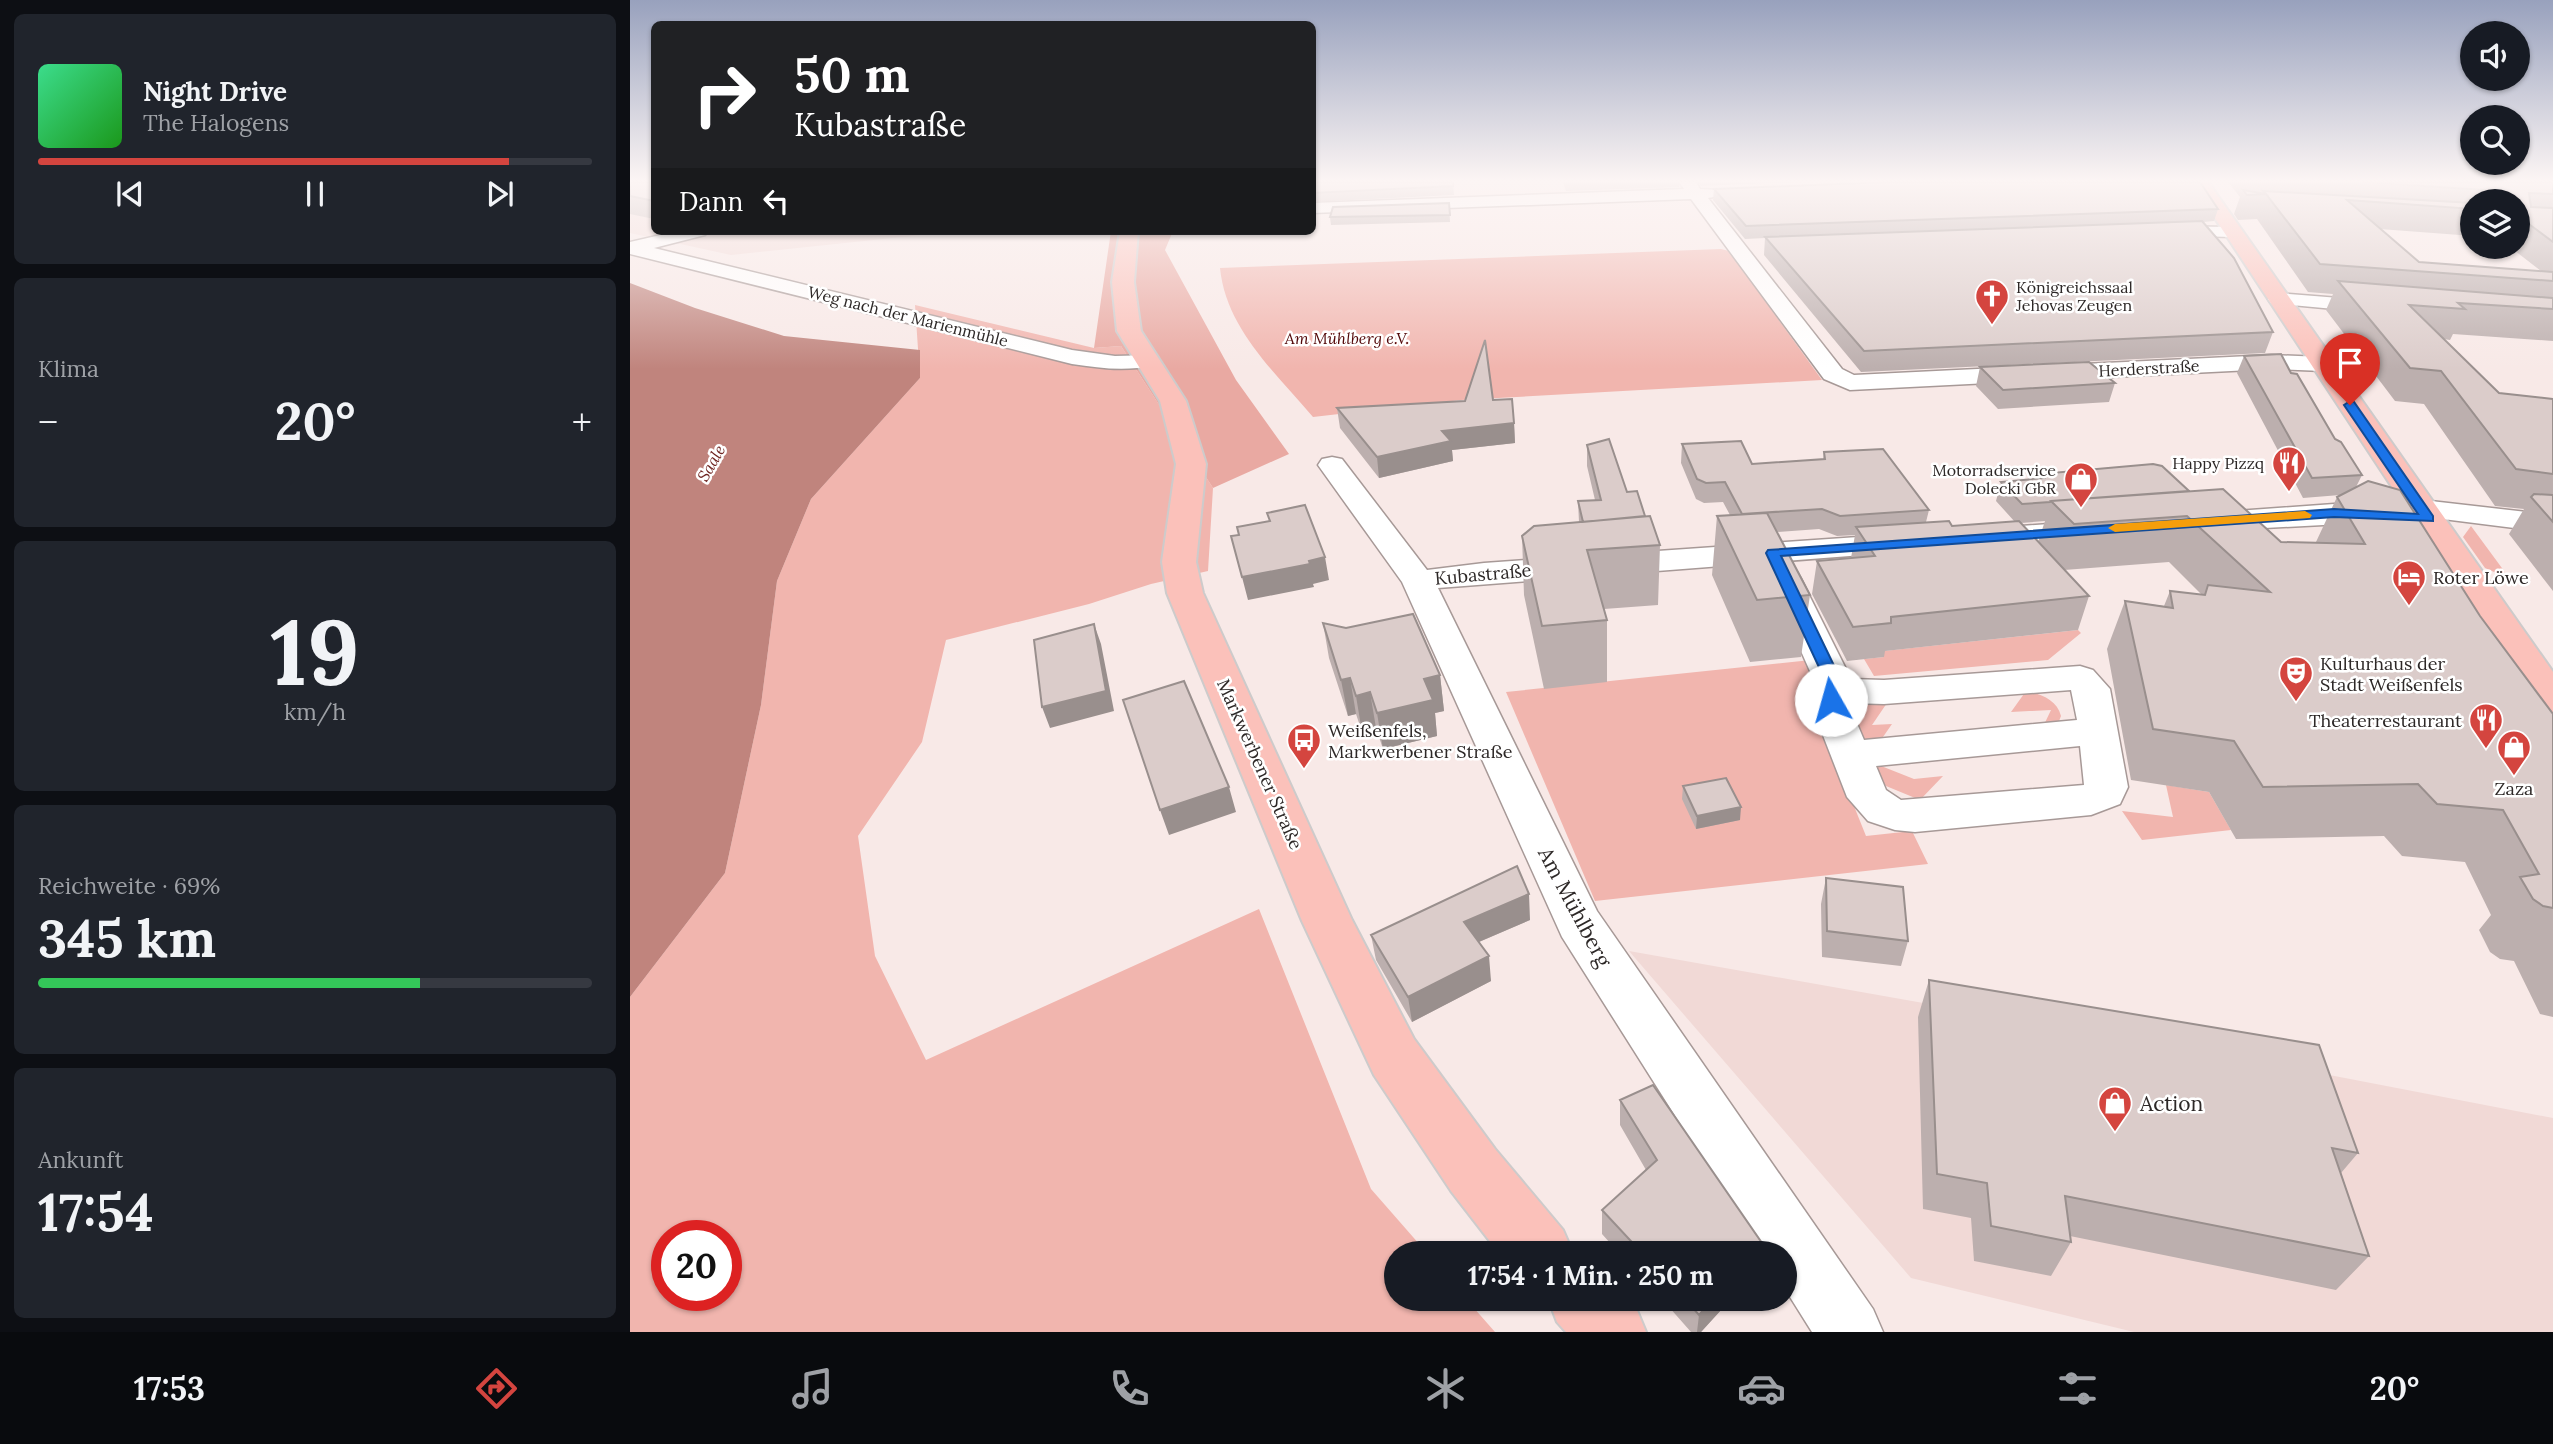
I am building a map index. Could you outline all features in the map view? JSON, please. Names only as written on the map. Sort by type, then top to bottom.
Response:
[{"type":"main road","name":"Markwerbener Straße","points":[[1128,244],[1124,282],[1129,331],[1173,401],[1191,464],[1179,562],[1185,593],[1327,921],[1394,1057],[1465,1159],[1530,1241]]},
{"type":"main road","points":[[2243,244],[2278,299],[2553,701]]},
{"type":"main road","points":[[1593,1311],[1612,1332]]},
{"type":"street","name":"Herderstraße","points":[[1746,244],[1833,374],[1850,383],[2271,362],[2323,364]]},
{"type":"street","name":"Weg nach der Marienmühle","points":[[632,248],[1072,357],[1115,363],[1146,360]]},
{"type":"street","points":[[2278,299],[2405,309]]},
{"type":"street","name":"Am Mühlberg","points":[[1332,466],[1418,581],[1579,923],[1850,1332]]},
{"type":"street","points":[[2180,524],[2342,513],[2425,514],[2553,524]]},
{"type":"street","name":"Kubastraße","points":[[1418,581],[1484,573],[2126,528]]},
{"type":"street","points":[[1773,553],[1832,678],[1830,707],[1868,797],[1875,806],[1892,814],[1915,816],[2077,801],[2099,797],[2107,787],[2091,689],[2087,682],[2072,676],[1884,692],[1833,690]]},
{"type":"street","points":[[1850,755],[2098,731]]},
{"type":"shaded area","points":[[681,244],[834,244],[731,255]]},
{"type":"shaded area","points":[[1109,244],[1167,244],[1165,250],[1236,380],[1289,454],[1213,488],[1121,346],[1094,348]]},
{"type":"shaded area","points":[[1629,951],[2319,1073],[2553,1118],[2553,1332],[2134,1332],[1911,1278]]},
{"type":"green space","name":"Am Mühlberg e.V.","points":[[1721,249],[1729,251],[1822,380],[1461,400],[1313,417],[1269,367],[1242,330],[1224,290],[1220,268]]},
{"type":"green space","points":[[915,305],[1094,348],[1121,346],[1213,488],[1208,571],[946,640],[922,742],[858,836],[875,956],[926,1060],[1259,909],[1371,1189],[1416,1241],[1384,1241],[1384,1311],[1477,1311],[1495,1332],[630,1332],[630,997],[725,873],[761,705],[777,581],[811,499],[920,378]]},
{"type":"green space","points":[[2471,526],[2510,579],[2485,568],[2463,537]]},
{"type":"green space","points":[[2078,630],[2081,633],[2048,660],[1874,676],[1864,659],[1884,657],[1884,651]]},
{"type":"green space","points":[[1811,660],[1815,666],[1815,709],[1866,836],[1912,831],[1928,864],[1595,901],[1506,692]]},
{"type":"green space","points":[[2026,691],[2043,696],[2056,706],[2061,716],[2057,726],[2041,731],[2051,710],[2011,712]]},
{"type":"green space","points":[[1862,702],[1887,703],[1872,725],[1892,724],[1876,747],[1862,744],[1850,707]]},
{"type":"green space","points":[[1866,760],[1914,779],[1943,776],[1920,800],[1886,786]]},
{"type":"green space","points":[[2166,785],[2209,792],[2231,830],[2142,840],[2122,811],[2173,817]]},
{"type":"water","name":"Saale","points":[[630,283],[695,308],[784,336],[920,350],[920,378],[811,499],[777,581],[761,705],[725,873],[630,997]]},
{"type":"building","points":[[1771,244],[2222,244],[2234,258],[2273,332],[1864,351]]},
{"type":"building","points":[[2305,244],[2398,244],[2419,262],[2553,272],[2553,281],[2320,264]]},
{"type":"building","points":[[2338,281],[2553,298],[2553,309],[2458,303],[2465,309],[2409,305],[2499,393],[2553,399],[2553,474],[2516,469],[2441,371],[2410,368]]},
{"type":"building","points":[[1485,340],[1493,400],[1512,399],[1514,423],[1442,431],[1451,441],[1377,457],[1337,408],[1465,401]]},
{"type":"building","points":[[2281,354],[2291,373],[2297,374],[2335,439],[2341,442],[2362,475],[2312,478],[2244,356]]},
{"type":"building","points":[[2089,362],[2115,383],[2003,390],[1980,367]]},
{"type":"building","points":[[1609,439],[1627,492],[1637,491],[1645,516],[1583,522],[1578,501],[1601,500],[1587,445]]},
{"type":"building","points":[[1741,441],[1752,464],[1825,459],[1824,452],[1883,449],[1929,510],[1840,516],[1822,509],[1742,514],[1725,482],[1706,483],[1697,479],[1682,444]]},
{"type":"building","points":[[2153,464],[2162,466],[2189,491],[2022,504],[2001,482],[2044,478],[2040,474]]},
{"type":"building","points":[[2368,481],[2400,490],[2480,616],[2553,714],[2553,908],[2543,906],[2533,899],[2520,877],[2539,874],[2503,810],[2437,804],[2418,784],[2263,787],[2234,741],[2153,729],[2125,601],[2173,608],[2170,591],[2205,595],[2208,585],[2270,592],[2187,516],[2074,524],[2051,501],[2223,489],[2281,542],[2365,544],[2337,497]]},
{"type":"building","points":[[2534,494],[2553,495],[2553,522],[2531,497]]},
{"type":"building","points":[[1305,505],[1325,557],[1309,561],[1310,564],[1242,577],[1231,536],[1239,535],[1237,527],[1270,521],[1267,513]]},
{"type":"building","points":[[1767,513],[1810,595],[1757,600],[1717,516]]},
{"type":"building","points":[[1650,516],[1660,545],[1587,550],[1607,620],[1542,626],[1522,536],[1534,526]]},
{"type":"building","points":[[1949,521],[1952,526],[2019,521],[2089,596],[1891,617],[1891,623],[1853,627],[1817,561],[1875,556],[1856,527]]},
{"type":"building","points":[[1413,614],[1440,675],[1424,679],[1433,700],[1377,713],[1370,692],[1356,696],[1350,678],[1341,680],[1323,623],[1346,628]]},
{"type":"building","points":[[1094,624],[1106,691],[1042,707],[1034,640]]},
{"type":"building","points":[[1184,681],[1229,787],[1160,810],[1123,700]]},
{"type":"building","points":[[1726,778],[1741,807],[1697,816],[1683,786]]},
{"type":"building","points":[[1517,866],[1529,894],[1464,922],[1489,956],[1408,997],[1371,935]]},
{"type":"building","points":[[1826,878],[1903,887],[1908,941],[1827,931]]},
{"type":"building","name":"Action","points":[[1929,980],[2319,1045],[2358,1153],[2332,1148],[2369,1256],[2065,1196],[2071,1242],[1991,1226],[1987,1183],[1937,1174]]},
{"type":"building","points":[[1653,1085],[1761,1241],[1631,1241],[1602,1210],[1657,1160],[1620,1100]]},
{"type":"slow traffic","points":[[2115,528],[2305,515]]},
{"type":"place","name":"Königreichssaal Jehovas Zeugen","points":[[1992,326]]},
{"type":"place","name":"Happy Pizzq","points":[[2289,493]]},
{"type":"place","name":"Motorradservice Dolecki GbR","points":[[2081,509]]},
{"type":"place","name":"Roter Löwe","points":[[2409,607]]},
{"type":"place","name":"Kulturhaus der Stadt Weißenfels","points":[[2296,703]]},
{"type":"place","name":"Theaterrestaurant","points":[[2486,750]]},
{"type":"place","name":"Weißenfels, Markwerbener Straße","points":[[1304,770]]},
{"type":"place","name":"Zaza","points":[[2514,777]]},
{"type":"place","name":"Action","points":[[2115,1133]]},
{"type":"route","points":[[1831,700],[1834,685],[1832,678],[1773,553],[2334,513],[2377,513],[2428,518],[2350,405]]}]
